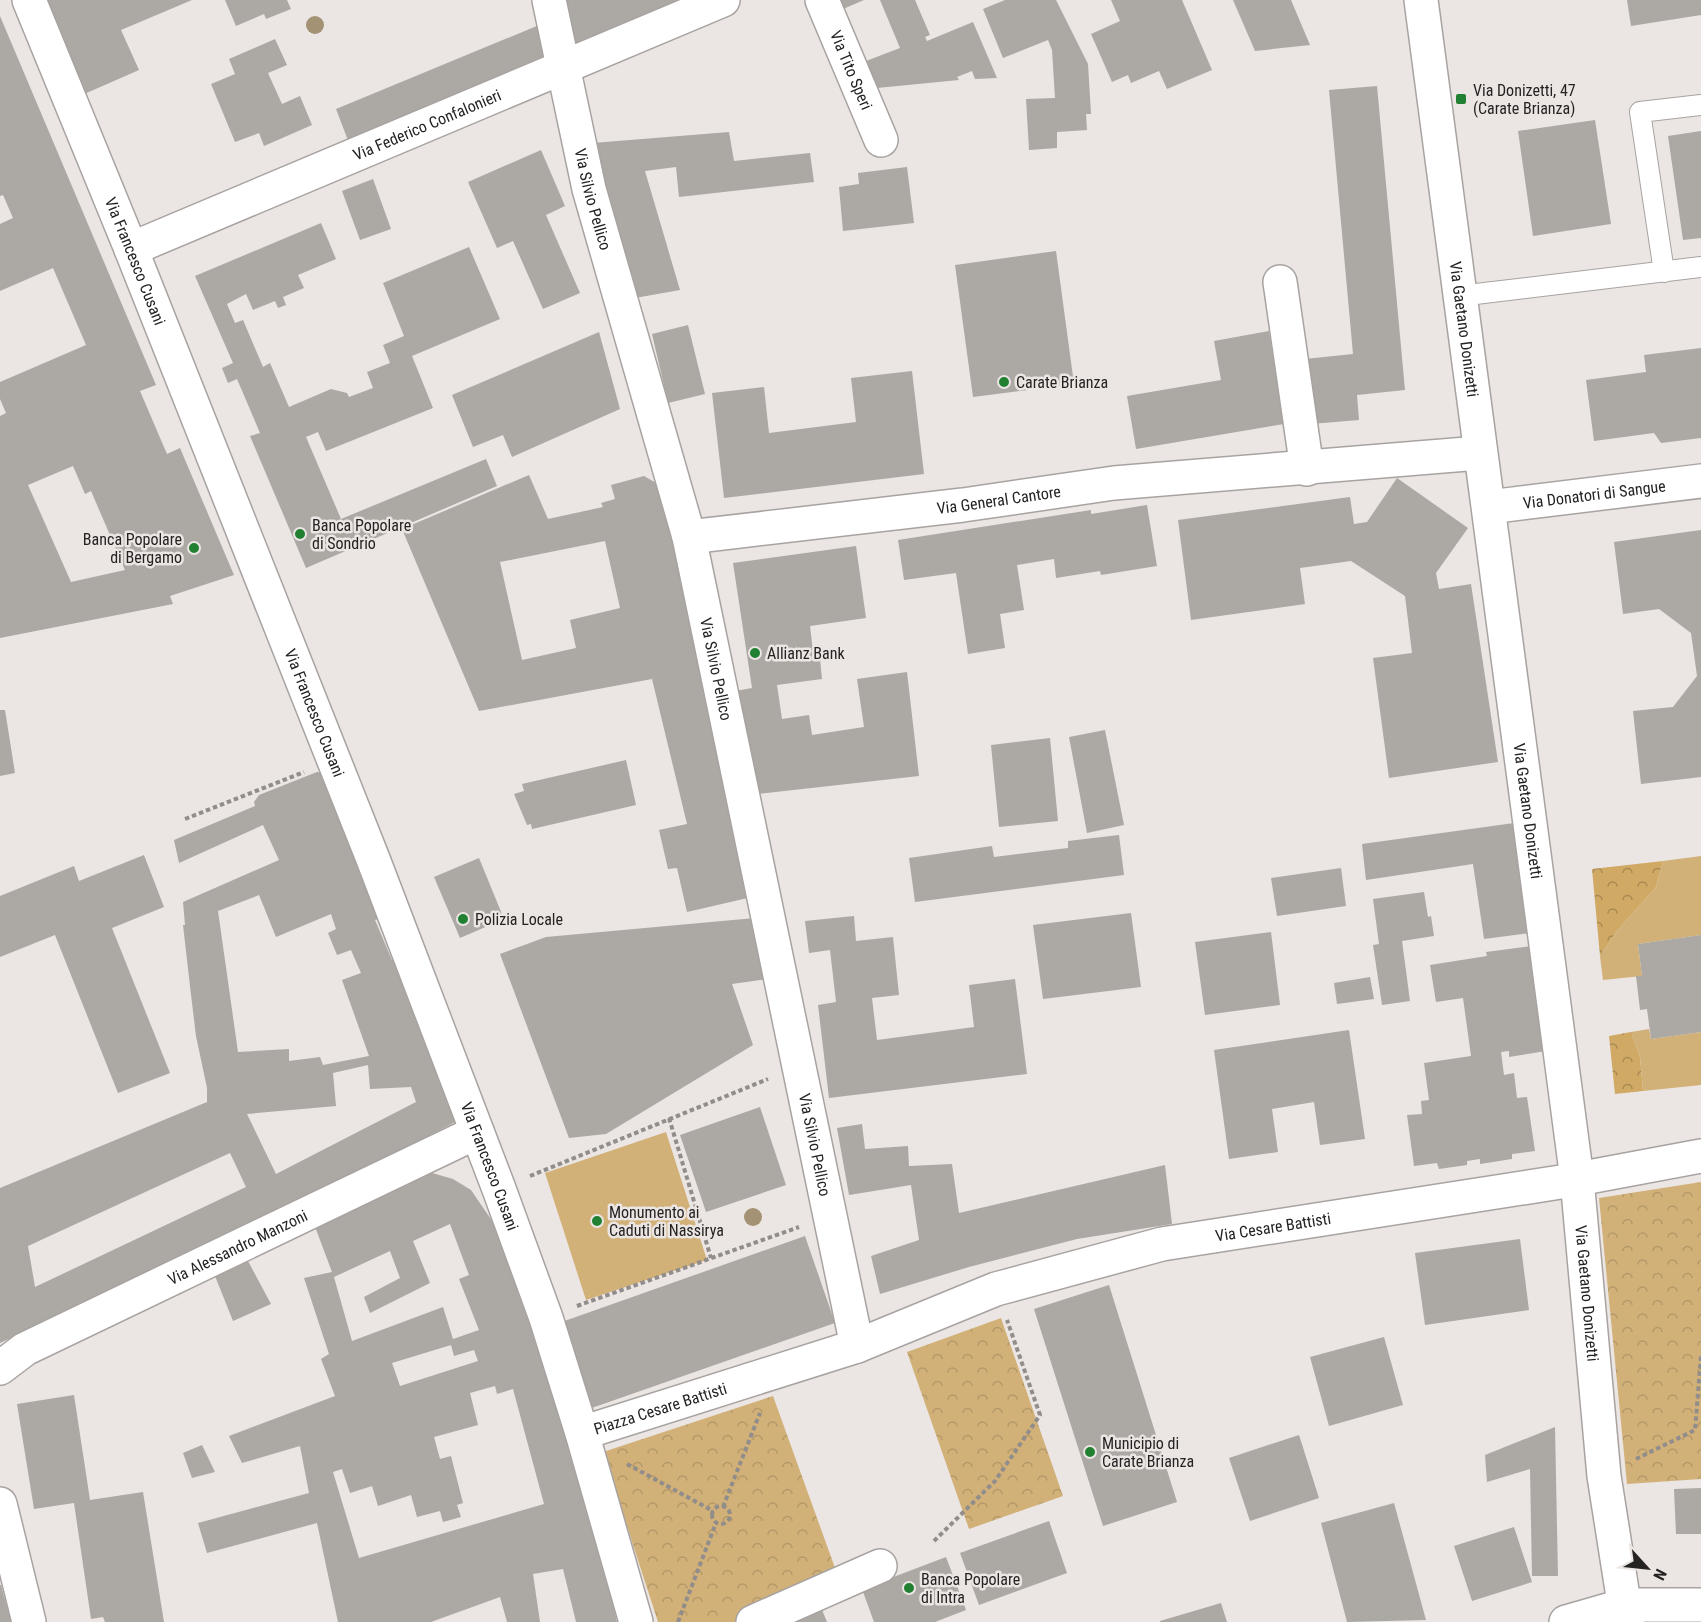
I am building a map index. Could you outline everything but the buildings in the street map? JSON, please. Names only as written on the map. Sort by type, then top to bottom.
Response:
[{"type":"street","name":"Via Francesco Cusani","points":[[29,0],[131,249],[334,761],[499,1189],[546,1317],[582,1433]]},
{"type":"street","name":"Via Silvio Pellico","points":[[549,0],[589,189],[689,537],[857,1346]]},
{"type":"street","name":"Via Federico Confalonieri","points":[[131,249],[723,0]]},
{"type":"street","name":"Via Tito Speri","points":[[822,0],[881,140]]},
{"type":"street","name":"Via Gaetano Donizetti","points":[[1421,0],[1479,453],[1489,507],[1577,1179],[1604,1476],[1626,1613]]},
{"type":"street","points":[[1280,282],[1307,469]]},
{"type":"street","name":"Via General Cantore","points":[[689,537],[963,505],[1114,483],[1307,469],[1479,453]]},
{"type":"street","name":"Via Donatori di Sangue","points":[[1489,507],[1701,480]]},
{"type":"street","name":"Via Alessandro Manzoni","points":[[0,1368],[25,1349],[477,1132]]},
{"type":"street","name":"Via Cesare Battisti","points":[[857,1346],[996,1289],[1162,1245],[1577,1179],[1701,1156]]},
{"type":"street","name":"Piazza Cesare Battisti","points":[[636,1622],[582,1433],[857,1346]]},
{"type":"street","points":[[0,1504],[29,1622]]},
{"type":"street","points":[[753,1622],[880,1566]]},
{"type":"street","points":[[1566,1622],[1701,1605]]},
{"type":"lane","points":[[1664,272],[1640,112],[1701,105]]},
{"type":"lane","points":[[1459,296],[1701,267]]},
{"type":"path","points":[[185,819],[334,761]]},
{"type":"path","points":[[499,1189],[669,1118],[800,1067]]},
{"type":"path","points":[[669,1118],[711,1258]]},
{"type":"path","points":[[546,1317],[831,1216]]},
{"type":"path","points":[[934,1541],[995,1481],[1040,1415],[1017,1344]]},
{"type":"path","points":[[1695,1430],[1701,1356]]},
{"type":"path","points":[[723,1507],[777,1370]]},
{"type":"path","points":[[1604,1476],[1701,1427]]},
{"type":"path","points":[[623,1462],[713,1511]]},
{"type":"path","points":[[717,1507],[728,1510],[729,1518],[725,1523],[716,1523],[711,1516],[713,1511],[717,1507]]},
{"type":"path","points":[[678,1622],[716,1523]]},
{"type":"green space","points":[[1701,856],[1701,935],[1638,944],[1642,976],[1603,980],[1600,956],[1617,931],[1656,887],[1663,861]]},
{"type":"green space","points":[[1663,861],[1656,887],[1617,931],[1600,956],[1592,869]]},
{"type":"green space","points":[[1649,1029],[1651,1039],[1701,1032],[1701,1085],[1643,1091],[1640,1057],[1631,1032]]},
{"type":"green space","points":[[1631,1032],[1640,1057],[1643,1091],[1615,1094],[1609,1036]]},
{"type":"green space","points":[[666,1132],[707,1260],[586,1300],[545,1173]]},
{"type":"green space","points":[[1701,1182],[1701,1479],[1627,1484],[1599,1198]]},
{"type":"green space","points":[[1001,1318],[1063,1496],[969,1529],[907,1352]]},
{"type":"green space","points":[[773,1396],[839,1579],[734,1622],[658,1622],[603,1452]]},
{"type":"place","name":"Via Donizetti, 47 (Carate Brianza)","points":[[1461,99]]},
{"type":"place","name":"Carate Brianza","points":[[1004,382]]},
{"type":"place","name":"Banca Popolare di Sondrio","points":[[300,534]]},
{"type":"place","name":"Banca Popolare di Bergamo","points":[[194,548]]},
{"type":"place","name":"Allianz Bank","points":[[755,653]]},
{"type":"place","name":"Polizia Locale","points":[[463,919]]},
{"type":"place","name":"Monumento ai Caduti di Nassirya","points":[[597,1221]]},
{"type":"place","name":"Municipio di Carate Brianza","points":[[1090,1452]]},
{"type":"place","name":"Banca Popolare di Intra","points":[[909,1588]]}]
